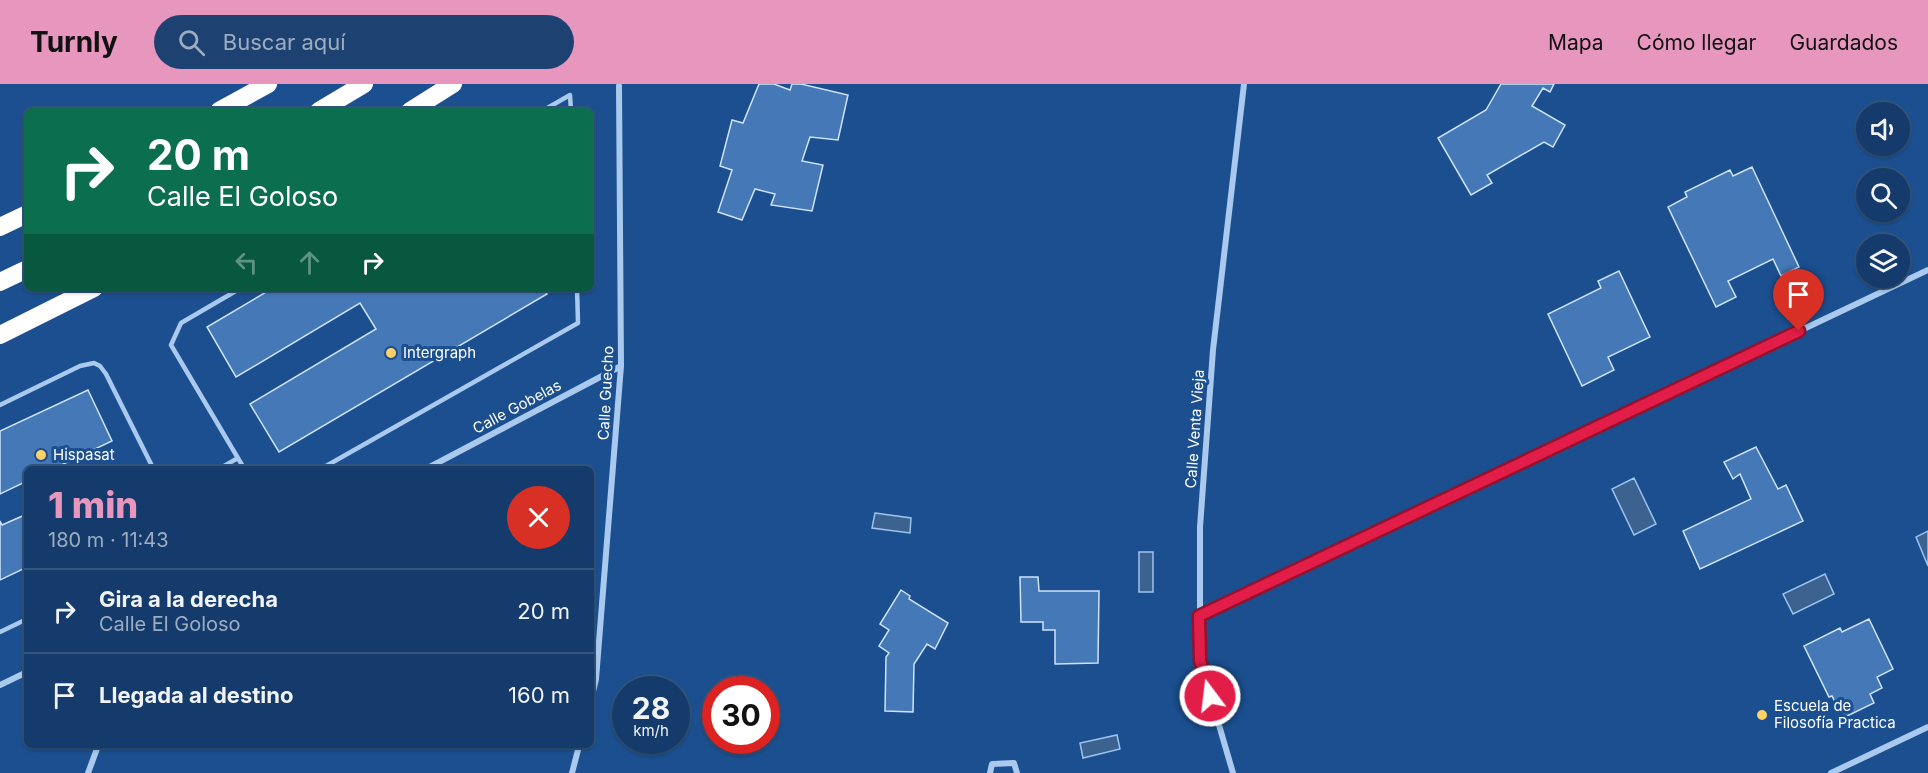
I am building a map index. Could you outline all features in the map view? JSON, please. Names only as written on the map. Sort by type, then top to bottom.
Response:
[{"type":"highway","points":[[224,108],[268,84]]},
{"type":"highway","points":[[324,108],[364,84]]},
{"type":"highway","points":[[415,108],[453,84]]},
{"type":"highway","points":[[0,227],[24,215]]},
{"type":"highway","points":[[0,282],[24,270]]},
{"type":"highway","points":[[0,335],[88,291]]},
{"type":"street","name":"Calle Venta Vieja","points":[[1233,773],[1200,660],[1200,527],[1213,350],[1244,84]]},
{"type":"street","name":"Calle Guecho","points":[[594,687],[621,366],[619,86]]},
{"type":"street","points":[[1199,616],[1928,270]]},
{"type":"street","name":"Calle Gobelas","points":[[432,466],[621,366]]},
{"type":"street","points":[[0,685],[24,673]]},
{"type":"street","points":[[1831,773],[1928,727]]},
{"type":"street","points":[[88,773],[97,748]]},
{"type":"street","points":[[572,773],[578,748]]},
{"type":"street","points":[[990,773],[992,764],[1014,762],[1017,773]]},
{"type":"lane","points":[[547,108],[570,94],[571,108]]},
{"type":"lane","points":[[236,291],[181,323],[171,345],[243,466]]},
{"type":"lane","points":[[326,466],[578,322],[577,291]]},
{"type":"lane","points":[[0,405],[80,366],[94,363],[100,366],[106,374],[152,466]]},
{"type":"lane","points":[[224,466],[238,458]]},
{"type":"lane","points":[[0,632],[24,620]]},
{"type":"water","points":[[1634,478],[1656,524],[1634,535],[1612,489]]},
{"type":"water","points":[[875,513],[911,518],[910,533],[872,528]]},
{"type":"water","points":[[1928,531],[1928,566],[1916,537]]},
{"type":"water","points":[[1139,552],[1153,552],[1153,592],[1139,592]]},
{"type":"water","points":[[1825,574],[1834,594],[1793,614],[1783,594]]},
{"type":"water","points":[[1117,735],[1120,749],[1083,758],[1080,743]]},
{"type":"building","points":[[759,84],[774,84],[790,90],[792,84],[801,84],[848,95],[838,140],[810,137],[802,161],[823,165],[812,211],[771,205],[775,194],[755,189],[742,220],[718,212],[732,170],[720,166],[732,120],[743,123]]},
{"type":"building","points":[[1501,84],[1554,84],[1550,92],[1543,88],[1532,106],[1565,125],[1553,147],[1544,142],[1487,175],[1492,183],[1471,195],[1438,138],[1486,110]]},
{"type":"building","points":[[1752,167],[1799,267],[1781,276],[1773,259],[1728,281],[1736,297],[1716,307],[1668,207],[1687,197],[1685,192],[1730,170],[1733,176]]},
{"type":"building","points":[[1619,271],[1650,337],[1608,357],[1614,370],[1582,386],[1548,314],[1601,288],[1598,281]]},
{"type":"building","name":"Intergraph","points":[[268,291],[545,291],[547,294],[279,452],[250,404],[376,329],[360,303],[236,377],[207,327]]},
{"type":"building","name":"Hispasat","points":[[88,390],[112,441],[59,466],[24,466],[24,482],[0,494],[0,431]]},
{"type":"building","points":[[1756,447],[1778,489],[1786,485],[1803,521],[1700,569],[1683,531],[1751,499],[1740,474],[1733,479],[1724,462]]},
{"type":"building","points":[[24,515],[24,568],[0,580],[0,521],[2,525]]},
{"type":"building","points":[[1020,577],[1038,577],[1039,591],[1099,591],[1098,663],[1055,664],[1055,630],[1043,630],[1043,622],[1021,622]]},
{"type":"building","points":[[901,590],[910,596],[909,599],[948,623],[935,649],[927,644],[914,664],[913,712],[885,711],[886,657],[889,653],[879,646],[889,630],[880,624]]},
{"type":"building","points":[[1869,619],[1893,669],[1877,677],[1882,688],[1870,694],[1874,703],[1843,718],[1832,696],[1829,697],[1804,646],[1840,628],[1842,632]]},
{"type":"place","name":"Intergraph","points":[[391,353]]},
{"type":"place","name":"Hispasat","points":[[41,455]]},
{"type":"place","name":"Escuela de Filosofía Practica","points":[[1762,715]]},
{"type":"route","points":[[1210,696],[1200,660],[1199,616],[1799,331]]}]
